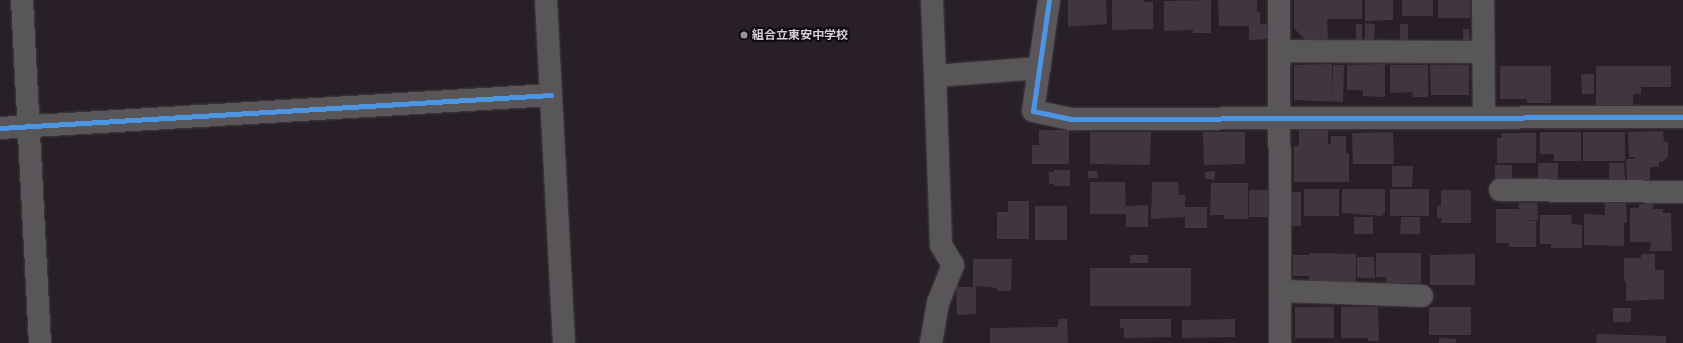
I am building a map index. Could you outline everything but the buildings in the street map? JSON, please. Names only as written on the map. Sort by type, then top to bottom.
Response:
[{"type":"street","points":[[22,0],[40,343]]},
{"type":"street","points":[[546,0],[564,343]]},
{"type":"street","points":[[931,343],[938,303],[953,265],[941,245],[932,0]]},
{"type":"street","points":[[1049,0],[1033,111],[1072,119],[1683,117]]},
{"type":"street","points":[[1279,0],[1280,343]]},
{"type":"street","points":[[1483,0],[1484,118]]},
{"type":"street","points":[[1280,51],[1483,52]]},
{"type":"street","points":[[935,76],[1040,68]]},
{"type":"street","points":[[0,128],[551,95]]},
{"type":"street","points":[[1500,190],[1683,192]]},
{"type":"street","points":[[1280,291],[1422,296]]},
{"type":"cycle path","points":[[1049,0],[1033,111],[1072,119],[1683,117]]},
{"type":"cycle path","points":[[0,128],[551,95]]},
{"type":"place","name":"組合立東安中学校","points":[[744,35]]}]
